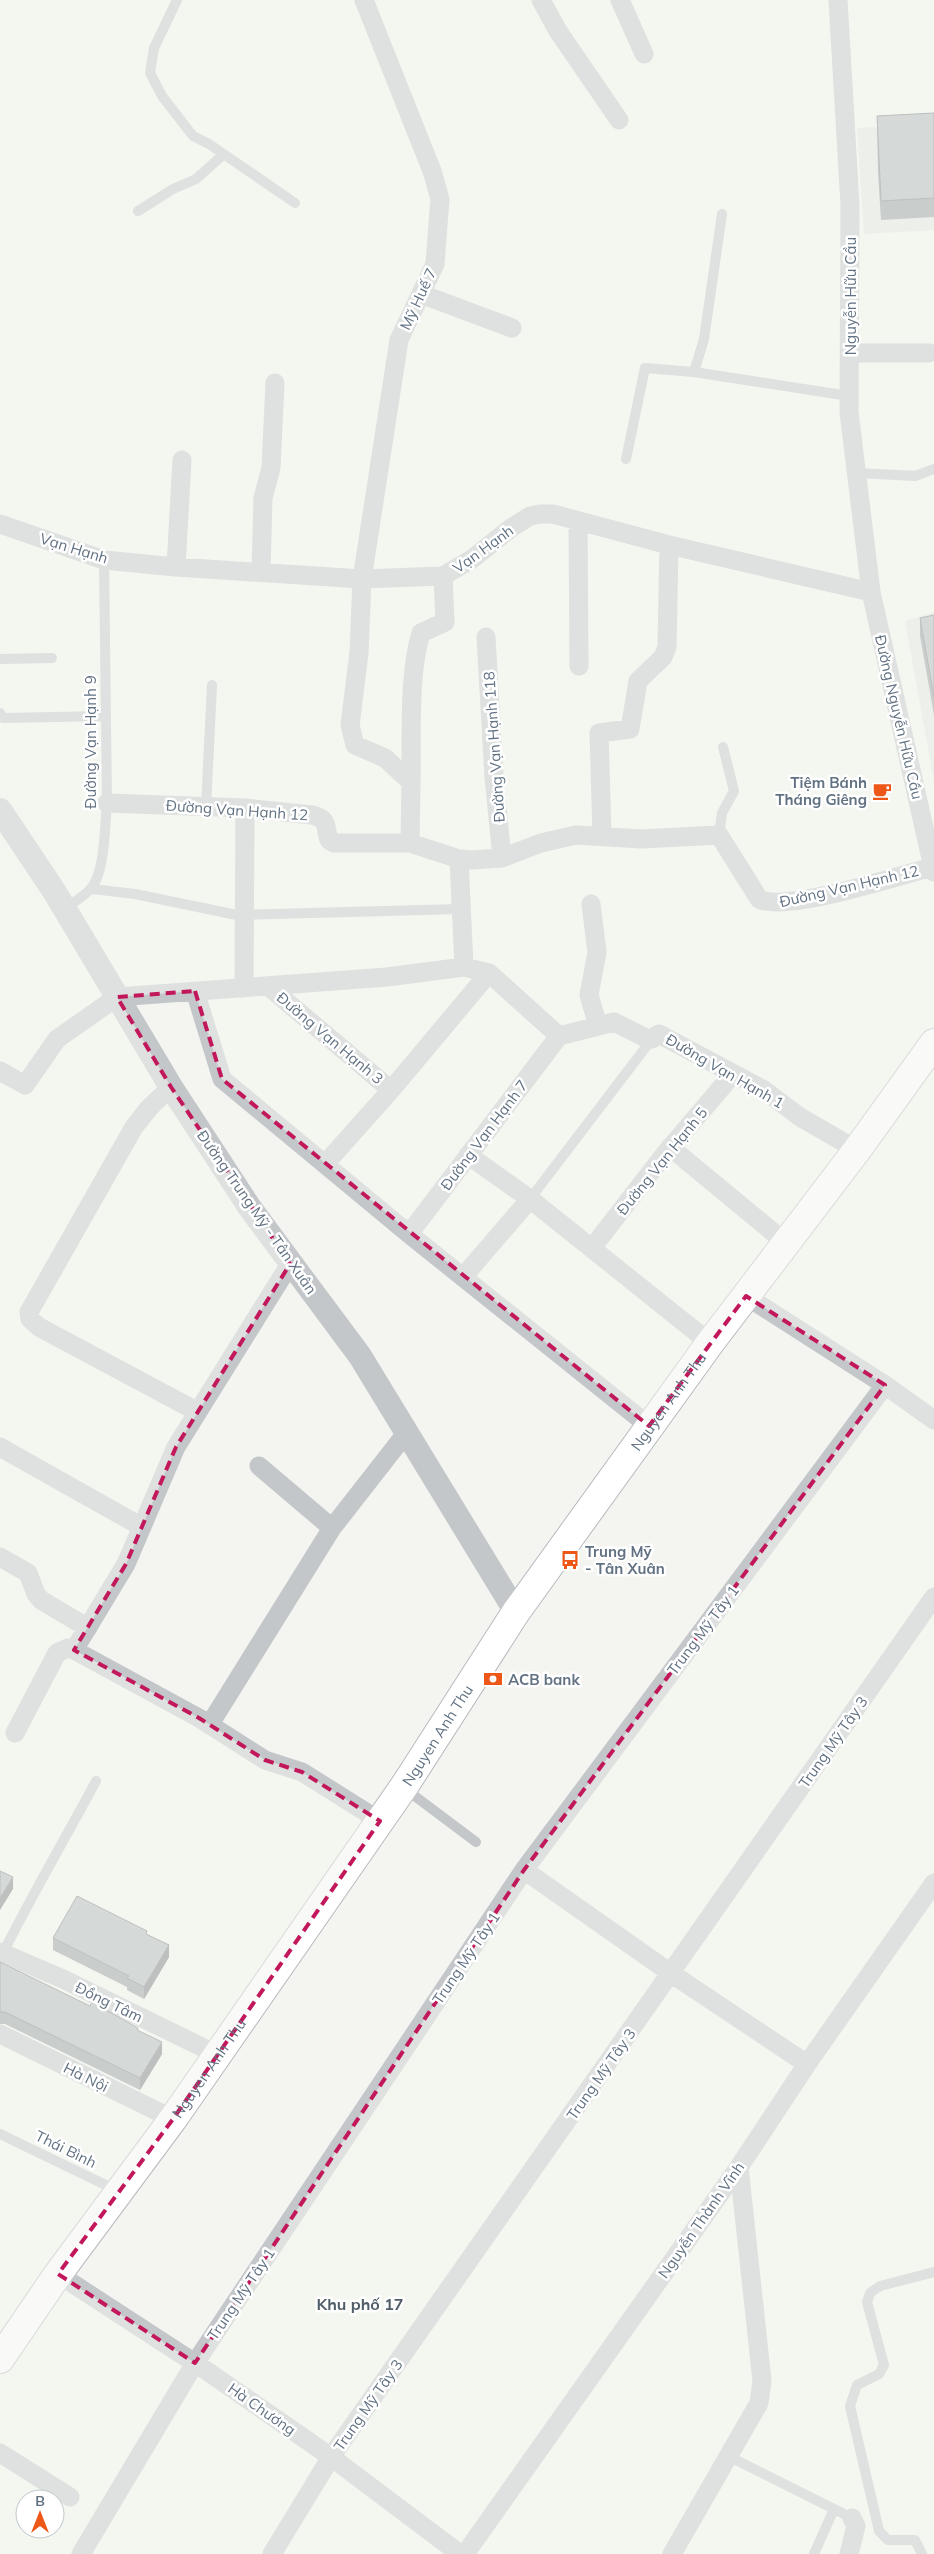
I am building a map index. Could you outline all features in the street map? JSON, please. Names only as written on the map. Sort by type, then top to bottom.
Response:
[{"type":"main road","name":"Nguyen Anh Thu","points":[[0,2359],[58,2274],[173,2119],[403,1788],[516,1612],[710,1343],[857,1150],[934,1044]]},
{"type":"street","name":"Mỹ Huế 7","points":[[364,0],[432,171],[440,199],[435,264],[399,340],[362,579],[359,653],[350,725],[355,745],[385,758],[411,782]]},
{"type":"street","points":[[541,0],[558,31],[619,120]]},
{"type":"street","points":[[620,0],[644,54]]},
{"type":"street","name":"Nguyễn Hữu Cầu","points":[[838,0],[850,205],[849,412],[871,592]]},
{"type":"street","points":[[421,294],[512,328]]},
{"type":"street","points":[[850,353],[928,353]]},
{"type":"street","points":[[261,572],[263,498],[271,468],[275,383]]},
{"type":"street","points":[[176,567],[182,460]]},
{"type":"street","name":"Vạn Hạnh","points":[[0,524],[104,560],[176,567],[362,579],[443,576],[460,567],[530,516],[553,514],[669,545],[871,592]]},
{"type":"street","points":[[578,521],[579,666]]},
{"type":"street","points":[[602,836],[599,733],[630,729],[638,681],[663,656],[667,647],[669,545]]},
{"type":"street","points":[[410,842],[414,674],[417,646],[422,633],[445,622],[443,576]]},
{"type":"street","name":"Đường Nguyễn Hữu Cầu","points":[[871,592],[933,869]]},
{"type":"street","name":"Đường Vạn Hạnh 118","points":[[486,637],[494,777],[502,858]]},
{"type":"street","name":"Đường Vạn Hạnh 12","points":[[107,803],[245,808],[322,818],[325,822],[329,840],[334,842],[410,842],[459,859],[502,858],[541,843],[586,834],[641,839],[719,836],[759,899],[773,903],[854,888],[933,869]]},
{"type":"street","points":[[244,988],[245,808]]},
{"type":"street","name":"Đường Trung Mỹ - Tân Xuân","points":[[0,810],[64,909],[171,1087],[250,1208],[360,1356],[516,1612]]},
{"type":"street","points":[[459,859],[464,967]]},
{"type":"street","points":[[591,904],[597,952],[589,995],[598,1026]]},
{"type":"street","points":[[0,1071],[25,1085],[57,1039],[117,997],[387,977],[464,967],[489,973],[559,1036]]},
{"type":"street","points":[[325,1164],[391,1090],[489,973]]},
{"type":"street","name":"Đường Vạn Hạnh 3","points":[[268,986],[391,1090]]},
{"type":"street","points":[[195,991],[222,1080],[409,1234],[649,1426]]},
{"type":"street","name":"Đường Vạn Hạnh 1","points":[[559,1036],[614,1022],[652,1039],[659,1034],[764,1090],[800,1117],[857,1150]]},
{"type":"street","name":"Đường Vạn Hạnh 7","points":[[409,1234],[559,1036]]},
{"type":"street","name":"Đường Vạn Hạnh 5","points":[[592,1248],[670,1147],[733,1074]]},
{"type":"street","points":[[171,1087],[149,1108],[134,1127],[29,1312],[30,1319],[39,1327],[198,1412]]},
{"type":"street","points":[[670,1147],[786,1243]]},
{"type":"street","points":[[468,1155],[530,1199],[710,1343]]},
{"type":"street","points":[[463,1277],[530,1199]]},
{"type":"street","points":[[74,1650],[126,1564],[176,1447],[290,1264]]},
{"type":"street","points":[[746,1296],[885,1385],[934,1420]]},
{"type":"street","name":"Trung Mỹ Tây 1","points":[[81,2554],[194,2363],[524,1870],[885,1385]]},
{"type":"street","points":[[210,1724],[332,1528],[407,1432]]},
{"type":"street","points":[[0,1447],[142,1527]]},
{"type":"street","points":[[259,1466],[332,1528]]},
{"type":"street","points":[[0,1557],[28,1573],[36,1594],[41,1600],[88,1628]]},
{"type":"street","name":"Trung Mỹ Tây 3","points":[[272,2554],[331,2457],[672,1974],[934,1597]]},
{"type":"street","points":[[16,1733],[57,1653],[68,1648],[210,1724],[265,1760],[296,1769],[380,1821]]},
{"type":"street","points":[[524,1870],[672,1974],[807,2064]]},
{"type":"street","name":"Nguyễn Thành Vĩnh","points":[[465,2554],[739,2167],[807,2064],[934,1883]]},
{"type":"street","name":"Đồng Tâm","points":[[1,1953],[63,1979],[218,2055]]},
{"type":"street","name":"Hà Nội","points":[[0,2034],[173,2119]]},
{"type":"street","points":[[672,2554],[730,2457],[759,2403],[762,2381],[739,2167]]},
{"type":"street","name":"Hà Chương","points":[[58,2274],[194,2363],[331,2457],[460,2554]]},
{"type":"street","points":[[0,2453],[70,2497]]},
{"type":"street","points":[[849,2554],[856,2526],[852,2518]]},
{"type":"lane","points":[[177,0],[154,48],[150,73],[162,96],[193,136],[224,154],[295,203]]},
{"type":"lane","points":[[138,211],[173,189],[196,179],[224,154]]},
{"type":"lane","points":[[694,372],[704,339],[722,214]]},
{"type":"lane","points":[[626,459],[645,368],[694,372],[849,396]]},
{"type":"lane","points":[[857,473],[915,476],[934,469]]},
{"type":"lane","name":"Đường Vạn Hạnh 9","points":[[92,889],[97,879],[107,803],[104,560]]},
{"type":"lane","points":[[0,659],[52,658]]},
{"type":"lane","points":[[206,807],[212,685]]},
{"type":"lane","points":[[0,713],[3,718],[105,716]]},
{"type":"lane","points":[[719,836],[722,813],[734,791],[723,747]]},
{"type":"lane","points":[[64,909],[92,889],[243,915],[461,909]]},
{"type":"lane","points":[[530,1199],[652,1039]]},
{"type":"lane","points":[[1,1953],[96,1781]]},
{"type":"lane","points":[[403,1788],[476,1842]]},
{"type":"lane","name":"Thái Bình","points":[[0,2134],[119,2191]]},
{"type":"lane","points":[[922,2554],[915,2540],[888,2540],[879,2531],[850,2406],[857,2385],[879,2374],[884,2365],[867,2302],[870,2293],[880,2286],[934,2272]]},
{"type":"lane","points":[[730,2457],[852,2518]]},
{"type":"lane","points":[[814,2554],[834,2509]]},
{"type":"highlighted area","points":[[195,991],[222,1079],[649,1426],[746,1296],[885,1385],[524,1870],[195,2363],[58,2274],[173,2119],[380,1821],[302,1772],[265,1760],[199,1718],[74,1650],[126,1564],[176,1447],[290,1264],[171,1087],[117,997]]},
{"type":"shaded area","points":[[934,124],[934,230],[864,234],[857,128]]},
{"type":"shaded area","points":[[934,612],[934,781],[905,621]]},
{"type":"building","points":[[934,113],[934,198],[881,201],[877,116]]},
{"type":"building","points":[[934,615],[934,697],[920,618]]},
{"type":"building","points":[[0,1871],[13,1877],[0,1898]]},
{"type":"building","points":[[77,1896],[147,1931],[146,1934],[169,1945],[144,1987],[127,1978],[129,1976],[53,1938]]},
{"type":"building","points":[[0,1962],[90,2006],[92,2002],[138,2028],[137,2030],[162,2042],[140,2078],[5,2012],[0,2012]]},
{"type":"place","name":"Tiệm Bánh Tháng Giêng","points":[[882,791]]},
{"type":"place","name":"Trung Mỹ - Tân Xuân","points":[[570,1560]]},
{"type":"place","name":"ACB bank","points":[[493,1679]]},
{"type":"district","name":"Khu phố 17","points":[[360,2304]]}]
